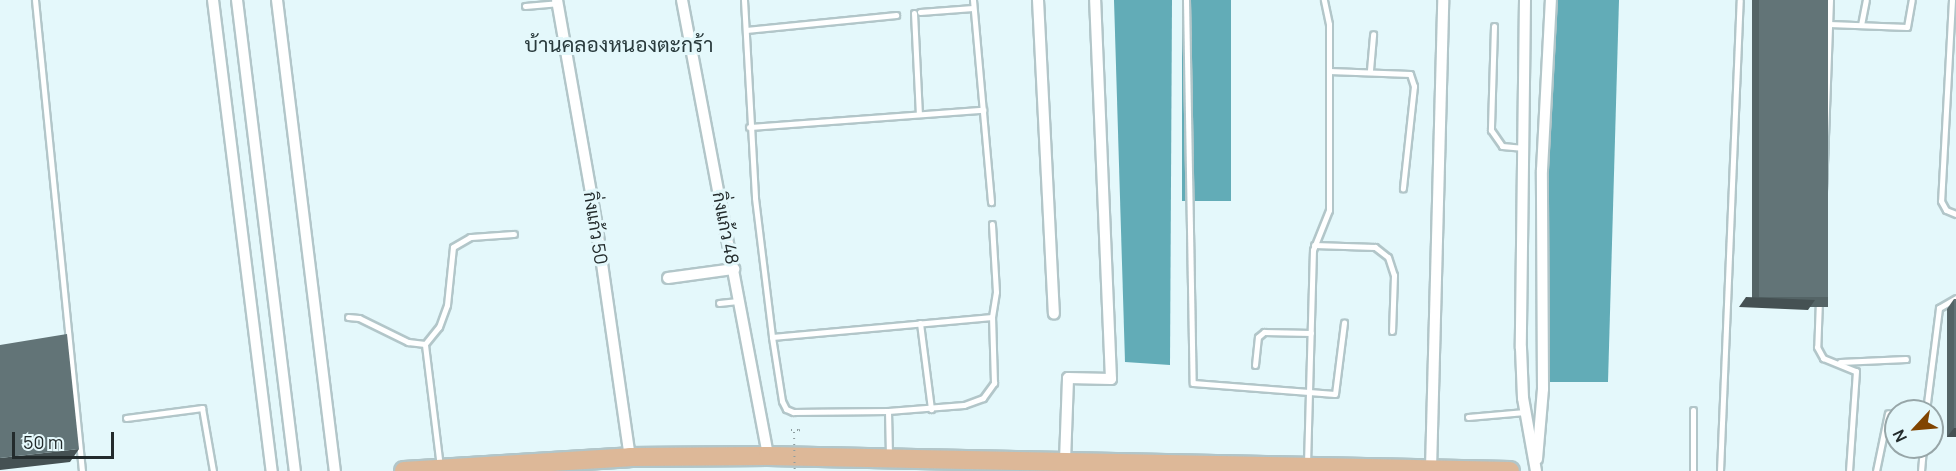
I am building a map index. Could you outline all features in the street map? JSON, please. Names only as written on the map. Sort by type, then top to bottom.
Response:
[{"type":"main road","points":[[404,471],[630,457],[889,456],[1510,471]]},
{"type":"street","points":[[213,0],[272,471]]},
{"type":"street","points":[[237,0],[295,471]]},
{"type":"street","points":[[277,0],[334,471]]},
{"type":"street","name":"กิ่งแก้ว 48","points":[[682,0],[768,456]]},
{"type":"street","points":[[1038,0],[1054,314]]},
{"type":"street","points":[[1065,461],[1068,378],[1111,379],[1095,0]]},
{"type":"street","points":[[1431,469],[1443,0]]},
{"type":"street","points":[[1525,0],[1521,348],[1525,412],[1536,471]]},
{"type":"street","points":[[1536,471],[1543,389],[1542,170],[1551,0]]},
{"type":"street","name":"กิ่งแก้ว 50","points":[[557,1],[596,222],[630,457]]},
{"type":"street","points":[[668,278],[734,269]]},
{"type":"lane","points":[[34,0],[82,471]]},
{"type":"lane","points":[[744,0],[749,127],[772,337],[782,401],[786,409],[793,412],[931,409],[964,405],[983,398],[989,391],[995,376],[992,317],[996,292],[992,224]]},
{"type":"lane","points":[[972,0],[991,202]]},
{"type":"lane","points":[[1186,0],[1193,383],[1333,395],[1337,390],[1344,323]]},
{"type":"lane","points":[[1307,466],[1314,245],[1329,210],[1329,71],[1324,0]]},
{"type":"lane","points":[[1720,471],[1740,0]]},
{"type":"lane","points":[[1830,0],[1817,347],[1823,358],[1852,368],[1857,377],[1848,471]]},
{"type":"lane","points":[[1861,25],[1866,0]]},
{"type":"lane","points":[[1829,24],[1907,27],[1912,0]]},
{"type":"lane","points":[[1952,0],[1941,201],[1946,210],[1956,214]]},
{"type":"lane","points":[[525,6],[557,1]]},
{"type":"lane","points":[[919,114],[917,13],[973,8]]},
{"type":"lane","points":[[746,30],[896,15]]},
{"type":"lane","points":[[1494,26],[1491,130],[1502,146],[1524,148]]},
{"type":"lane","points":[[1370,70],[1373,34]]},
{"type":"lane","points":[[1329,71],[1404,72],[1412,78],[1403,188]]},
{"type":"lane","points":[[749,127],[983,110]]},
{"type":"lane","points":[[440,469],[425,344],[439,327],[447,305],[453,247],[470,237],[514,234]]},
{"type":"lane","points":[[1314,245],[1375,247],[1388,257],[1394,275],[1392,331]]},
{"type":"lane","points":[[1928,399],[1939,308],[1944,301],[1956,298]]},
{"type":"lane","points":[[719,303],[740,301]]},
{"type":"lane","points":[[348,317],[359,318],[408,342],[425,344]]},
{"type":"lane","points":[[772,337],[992,317]]},
{"type":"lane","points":[[920,323],[931,409]]},
{"type":"lane","points":[[1255,365],[1258,337],[1264,332],[1311,333]]},
{"type":"lane","points":[[1838,363],[1906,359]]},
{"type":"lane","points":[[126,417],[202,408],[213,471]]},
{"type":"lane","points":[[1693,410],[1693,471]]},
{"type":"lane","points":[[888,411],[889,456]]},
{"type":"lane","points":[[1468,417],[1525,412]]},
{"type":"lane","points":[[1876,471],[1884,432]]},
{"type":"path","points":[[793,431],[795,471]]},
{"type":"water","points":[[1114,0],[1172,0],[1170,365],[1125,362]]},
{"type":"water","points":[[1182,0],[1231,0],[1231,201],[1182,201]]},
{"type":"water","points":[[1545,0],[1619,0],[1608,382],[1549,382],[1541,342]]},
{"type":"building","points":[[1759,0],[1828,0],[1828,297],[1759,297]]},
{"type":"building","points":[[1954,299],[1956,299],[1956,428],[1954,428]]},
{"type":"building","points":[[67,334],[79,449],[0,458],[0,345]]},
{"type":"district","name":"บ้านคลองหนองตะกร้า","points":[[619,44]]}]
